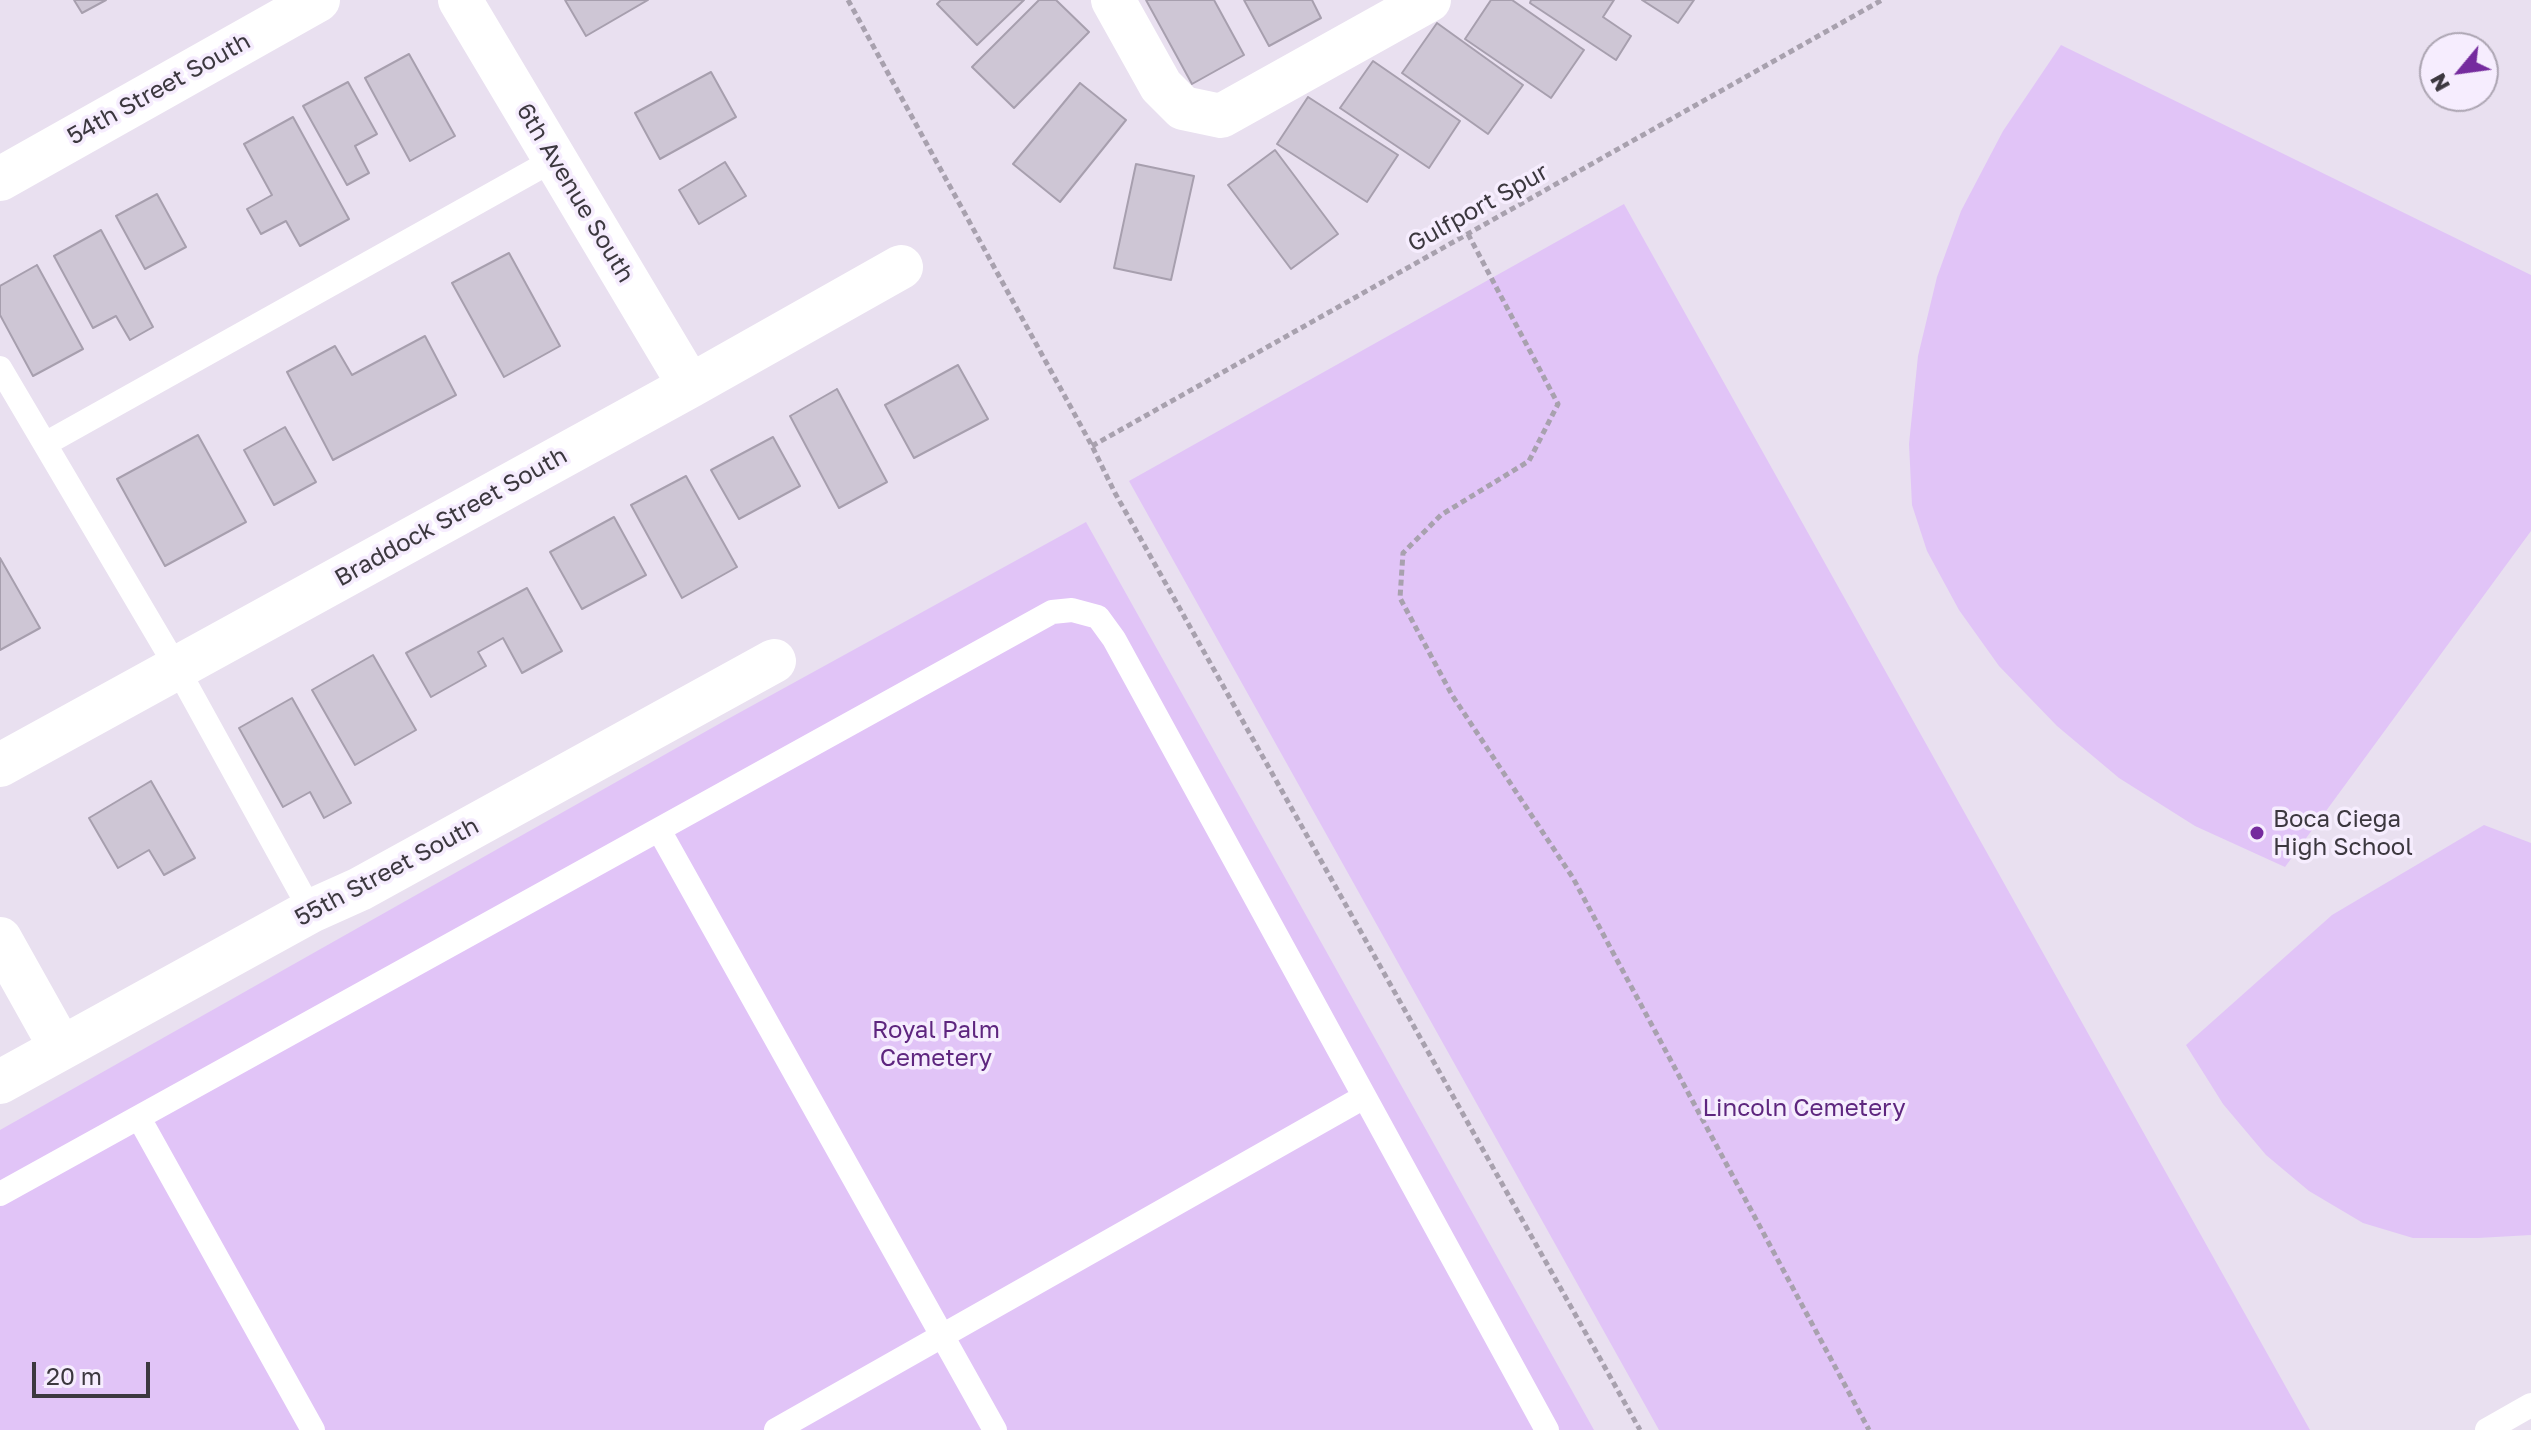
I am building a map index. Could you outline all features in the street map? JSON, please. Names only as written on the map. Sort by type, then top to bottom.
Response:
[{"type":"street","name":"54th Street South","points":[[0,179],[318,0]]},
{"type":"street","name":"6th Avenue South","points":[[460,0],[690,386]]},
{"type":"street","points":[[1113,0],[1161,86],[1183,108],[1221,116],[1429,0]]},
{"type":"street","name":"Braddock Street South","points":[[0,765],[901,267]]},
{"type":"street","name":"55th Street South","points":[[0,1082],[311,911],[360,889],[774,661]]},
{"type":"street","points":[[0,939],[61,1048]]},
{"type":"lane","points":[[45,444],[555,159]]},
{"type":"lane","points":[[0,368],[177,668],[311,911]]},
{"type":"lane","points":[[0,1194],[1052,612],[1072,610],[1098,617],[1114,639],[1547,1430]]},
{"type":"lane","points":[[659,830],[995,1430]]},
{"type":"lane","points":[[776,1430],[1364,1097]]},
{"type":"lane","points":[[139,1118],[313,1430]]},
{"type":"lane","points":[[2487,1430],[2531,1405]]},
{"type":"path","points":[[848,0],[1123,506],[1640,1430]]},
{"type":"path","name":"Gulfport Spur","points":[[1092,446],[1882,0]]},
{"type":"path","points":[[1468,234],[1558,404],[1529,461],[1441,515],[1403,553],[1400,598],[1452,695],[1573,878],[1869,1430]]},
{"type":"green space","points":[[2061,45],[2531,275],[2531,531],[2285,867],[2195,826],[2119,778],[2057,726],[1999,666],[1959,610],[1927,551],[1912,505],[1909,444],[1918,356],[1937,277],[1961,211],[2003,131]]},
{"type":"green space","name":"Lincoln Cemetery","points":[[1624,204],[2310,1430],[1659,1430],[1129,481]]},
{"type":"green space","name":"Royal Palm Cemetery","points":[[1086,522],[1594,1430],[0,1430],[0,1130],[726,720]]},
{"type":"green space","points":[[2484,825],[2531,843],[2531,1235],[2413,1238],[2363,1223],[2309,1191],[2266,1155],[2223,1104],[2186,1045],[2332,915]]},
{"type":"building","points":[[74,0],[106,0],[82,13]]},
{"type":"building","points":[[565,0],[648,0],[586,36]]},
{"type":"building","points":[[941,0],[1024,0],[977,45],[937,4]]},
{"type":"building","points":[[1039,0],[1056,0],[1089,32],[1014,108],[972,67]]},
{"type":"building","points":[[1146,0],[1214,0],[1244,55],[1192,84]]},
{"type":"building","points":[[1244,0],[1312,0],[1321,18],[1269,46]]},
{"type":"building","points":[[1491,0],[1512,0],[1584,50],[1551,98],[1465,39]]},
{"type":"building","points":[[1531,0],[1614,0],[1603,17],[1631,36],[1616,60],[1530,3]]},
{"type":"building","points":[[1642,0],[1694,0],[1678,23]]},
{"type":"building","points":[[1437,23],[1523,85],[1488,134],[1402,73]]},
{"type":"building","points":[[409,54],[455,136],[410,161],[365,78]]},
{"type":"building","points":[[1373,61],[1460,121],[1429,168],[1340,108]]},
{"type":"building","points":[[711,72],[736,117],[660,159],[635,113]]},
{"type":"building","points":[[348,82],[377,134],[355,146],[369,173],[347,185],[303,106]]},
{"type":"building","points":[[1080,83],[1126,120],[1060,202],[1013,164]]},
{"type":"building","points":[[1308,97],[1398,155],[1367,202],[1277,144]]},
{"type":"building","points":[[293,117],[349,219],[300,246],[286,221],[261,234],[247,209],[272,195],[244,144]]},
{"type":"building","points":[[1275,150],[1338,234],[1291,269],[1228,185]]},
{"type":"building","points":[[725,162],[746,196],[699,224],[679,190]]},
{"type":"building","points":[[1136,164],[1194,176],[1171,280],[1114,268]]},
{"type":"building","points":[[157,194],[186,247],[145,269],[116,216]]},
{"type":"building","points":[[101,230],[153,327],[130,340],[116,316],[93,328],[54,256]]},
{"type":"building","points":[[509,253],[560,346],[504,377],[452,283]]},
{"type":"building","points":[[37,265],[83,349],[33,376],[0,315],[0,286]]},
{"type":"building","points":[[425,336],[456,395],[333,460],[287,372],[335,346],[352,375]]},
{"type":"building","points":[[958,365],[988,419],[914,458],[885,405]]},
{"type":"building","points":[[837,389],[887,482],[839,508],[790,416]]},
{"type":"building","points":[[285,427],[316,482],[274,505],[244,450]]},
{"type":"building","points":[[198,435],[246,522],[165,566],[117,479]]},
{"type":"building","points":[[773,437],[800,486],[739,519],[711,470]]},
{"type":"building","points":[[686,476],[737,567],[682,598],[631,505]]},
{"type":"building","points":[[614,517],[646,575],[582,609],[550,552]]},
{"type":"building","points":[[0,558],[40,628],[0,650]]},
{"type":"building","points":[[527,588],[562,651],[522,673],[503,638],[478,652],[486,666],[431,697],[406,653]]},
{"type":"building","points":[[373,655],[416,730],[355,765],[312,690]]},
{"type":"building","points":[[292,698],[351,803],[324,818],[310,792],[283,807],[239,728]]},
{"type":"building","points":[[151,781],[195,858],[164,875],[149,850],[118,868],[89,818]]},
{"type":"place","name":"Boca Ciega High School","points":[[2257,833]]}]
